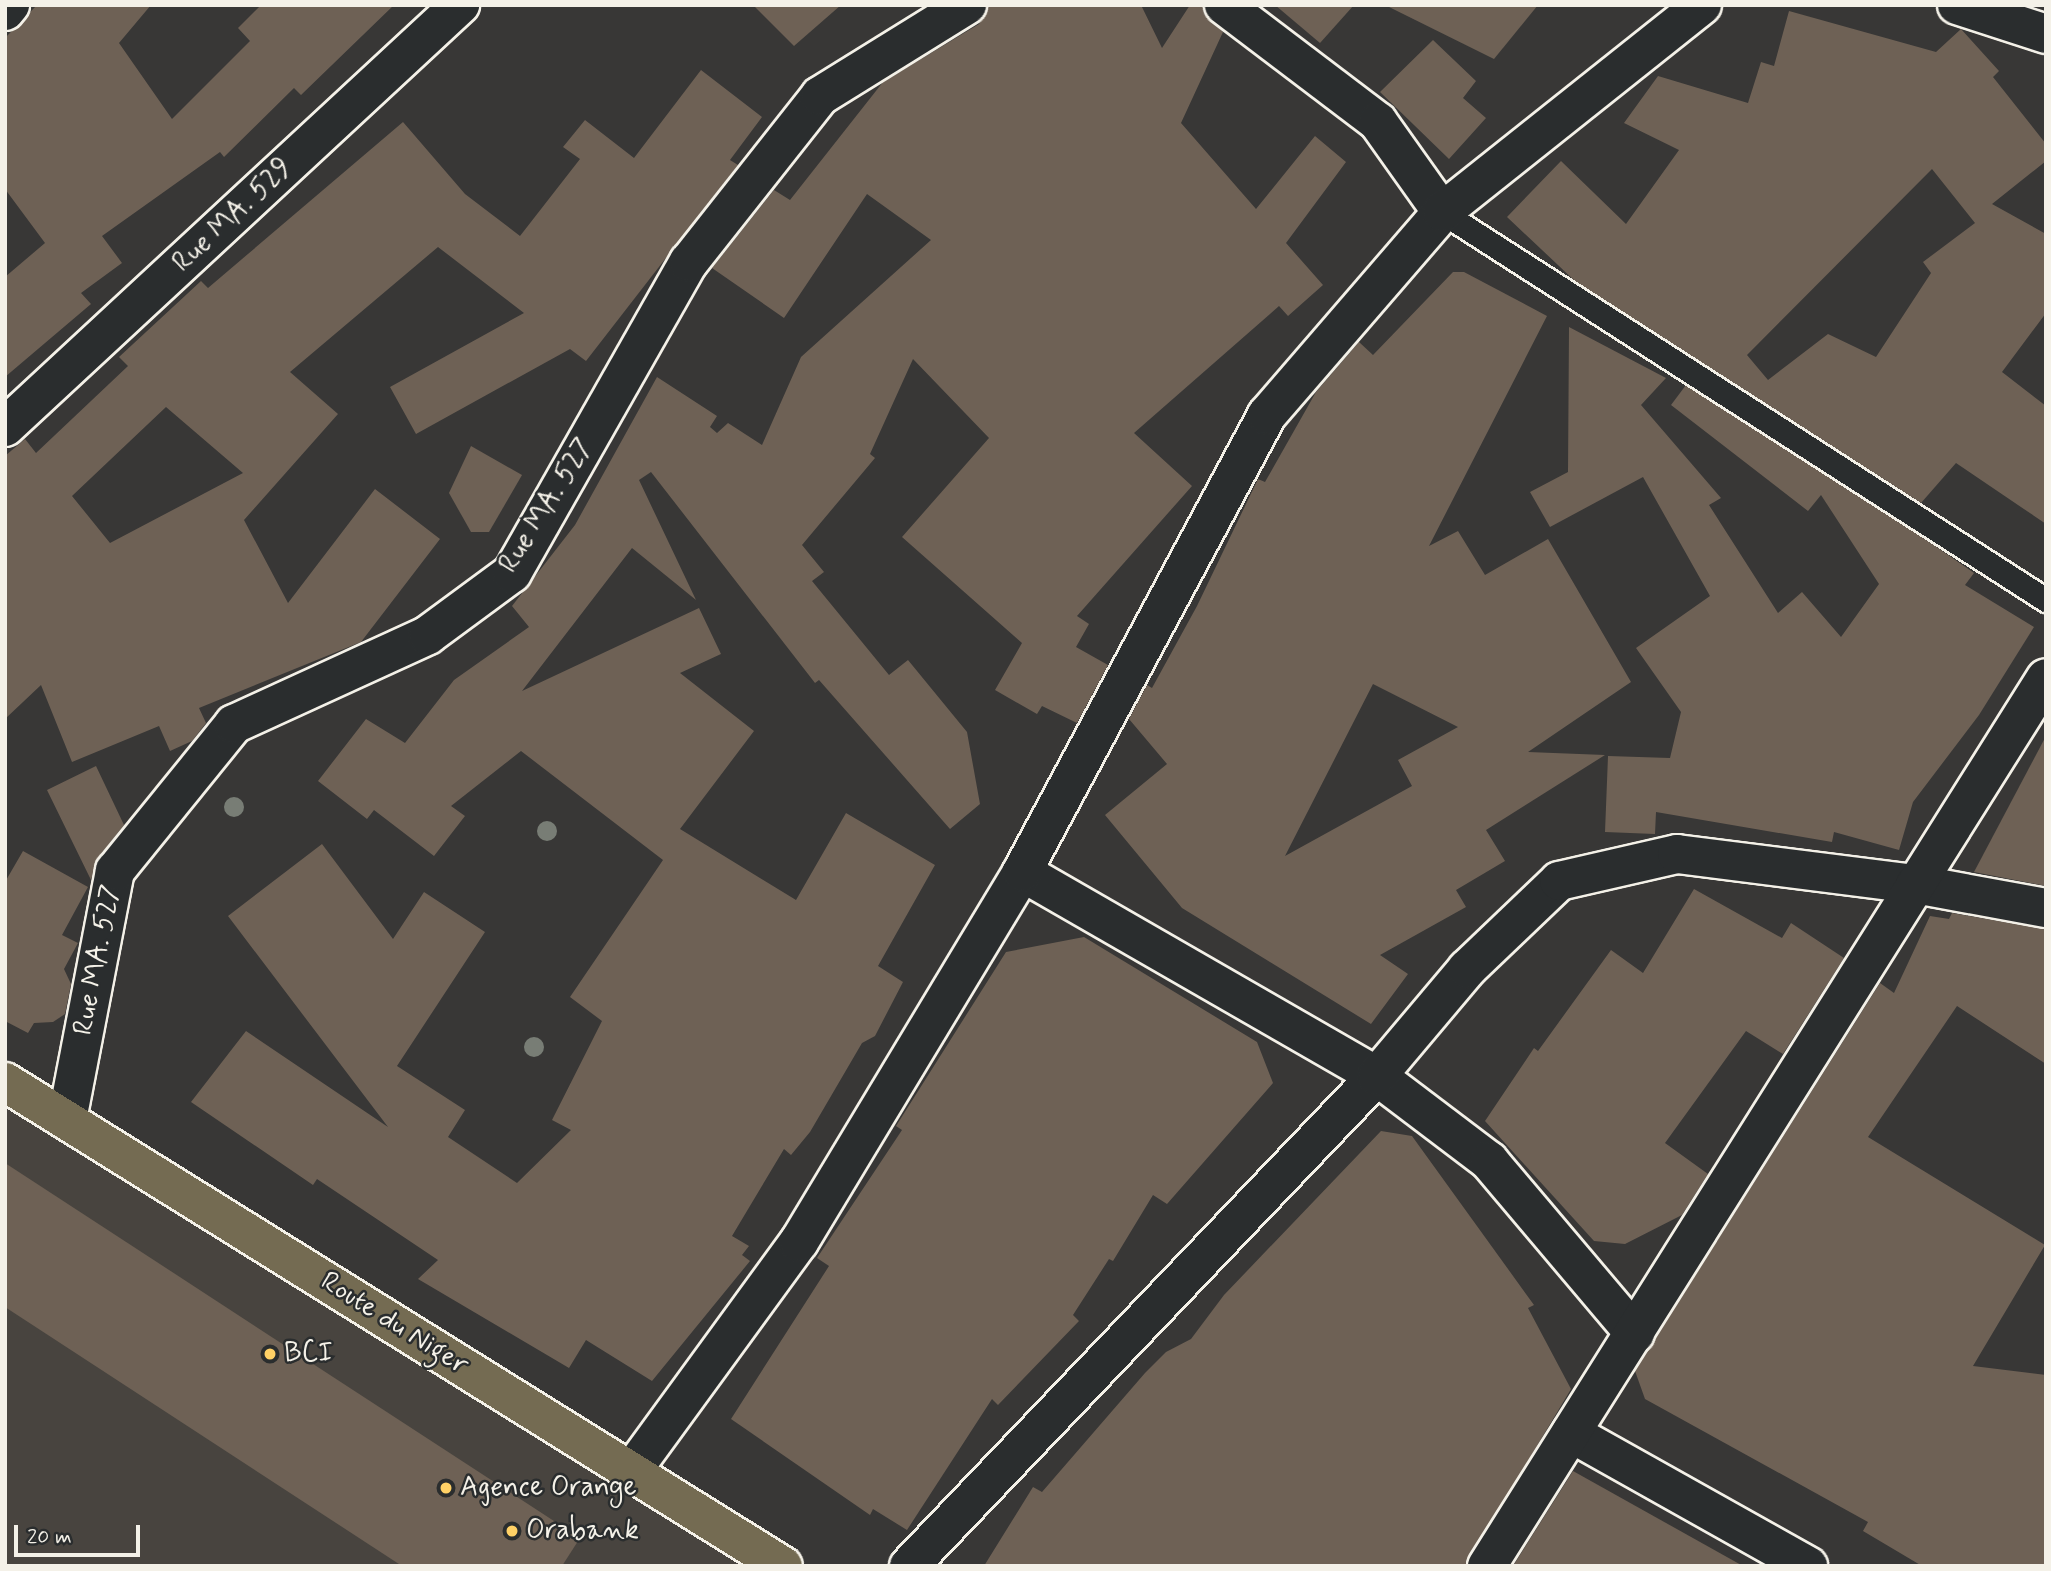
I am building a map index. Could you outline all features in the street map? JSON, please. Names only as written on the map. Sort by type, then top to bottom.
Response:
[{"type":"main road","name":"Route du Niger","points":[[5,1082],[783,1566]]},
{"type":"street","points":[[5,11],[10,5]]},
{"type":"street","name":"Rue MA. 529","points":[[5,426],[460,5]]},
{"type":"street","name":"Rue MA. 527","points":[[67,1120],[116,871],[124,860],[234,724],[428,635],[512,573],[689,262],[820,96],[967,5]]},
{"type":"street","points":[[1224,5],[1378,122],[1442,212]]},
{"type":"street","points":[[631,1472],[799,1242],[1021,872],[1267,415],[1442,212],[1702,5]]},
{"type":"street","points":[[1956,5],[2046,34]]},
{"type":"street","points":[[1487,1566],[2046,678]]},
{"type":"street","points":[[909,1566],[1377,1076],[1467,969],[1559,881],[1677,854],[1915,884],[2046,908]]},
{"type":"street","points":[[1021,872],[1377,1076],[1489,1161],[1634,1335]]},
{"type":"street","points":[[1571,1433],[1808,1566]]},
{"type":"lane","points":[[1442,212],[2046,600]]},
{"type":"shaded area","points":[[5,1094],[770,1566],[5,1566]]},
{"type":"building","points":[[37,5],[151,5],[119,43],[172,119],[250,41],[238,28],[261,5],[394,5],[301,95],[294,88],[224,157],[220,152],[102,236],[122,263],[81,293],[91,304],[5,377],[5,277],[45,243],[5,189],[5,38]]},
{"type":"building","points":[[753,5],[841,5],[794,46]]},
{"type":"building","points":[[989,5],[1141,5],[1162,48],[1190,5],[1203,5],[1204,14],[1223,32],[1181,123],[1256,209],[1315,136],[1346,162],[1286,243],[1323,285],[1288,316],[1279,306],[1134,433],[1192,486],[1077,616],[1089,624],[1076,647],[1108,665],[1077,723],[1042,706],[1037,714],[995,690],[1022,643],[902,537],[989,438],[913,359],[870,454],[875,458],[802,545],[824,572],[812,581],[889,675],[908,660],[967,732],[980,804],[950,829],[819,680],[815,683],[651,472],[639,480],[696,600],[632,548],[522,691],[699,608],[721,654],[680,673],[754,731],[680,829],[796,900],[846,813],[935,865],[878,966],[903,982],[875,1036],[862,1043],[810,1132],[791,1155],[784,1149],[732,1236],[749,1246],[742,1255],[750,1261],[652,1381],[586,1340],[569,1368],[418,1279],[438,1260],[317,1179],[313,1185],[191,1102],[246,1031],[388,1127],[228,916],[322,844],[393,939],[424,892],[485,932],[397,1066],[465,1110],[448,1137],[517,1183],[571,1130],[552,1120],[602,1021],[570,997],[663,860],[521,751],[451,806],[465,816],[434,856],[374,810],[367,819],[318,781],[366,719],[405,743],[454,680],[529,627],[512,606],[575,525],[657,377],[717,416],[710,427],[717,433],[728,423],[762,445],[801,357],[931,240],[867,194],[784,318],[712,268],[774,190],[790,200],[883,82],[979,24]]},
{"type":"building","points":[[1275,5],[1354,5],[1320,43]]},
{"type":"building","points":[[1385,5],[1538,5],[1494,59]]},
{"type":"building","points":[[1789,11],[1936,52],[1961,29],[1999,71],[1993,77],[2046,144],[2046,161],[1992,204],[2046,234],[2046,313],[2002,372],[2046,406],[2046,524],[1956,463],[1921,503],[1576,282],[1507,217],[1561,161],[1626,224],[1679,150],[1624,123],[1658,76],[1748,103],[1761,62],[1774,66]],"holes":[[[1932,169],[1975,223],[1923,262],[1931,273],[1876,357],[1828,334],[1768,380],[1747,355]]]},
{"type":"building","points":[[1433,40],[1476,81],[1463,98],[1486,118],[1449,159],[1380,92]]},
{"type":"building","points":[[701,70],[762,117],[730,160],[738,165],[586,361],[570,349],[416,434],[390,387],[524,313],[438,247],[290,372],[338,414],[244,520],[288,603],[375,489],[440,539],[361,642],[199,708],[206,723],[192,741],[170,751],[159,726],[72,762],[41,685],[5,719],[5,456],[25,439],[36,453],[128,366],[119,357],[201,281],[208,288],[403,122],[465,194],[520,236],[580,159],[563,147],[585,120],[634,158]],"holes":[[[166,407],[243,473],[110,543],[72,496]]]},
{"type":"building","points":[[1453,272],[1464,272],[1547,316],[1429,546],[1458,531],[1485,575],[1548,539],[1631,682],[1528,752],[1605,755],[1486,830],[1505,861],[1456,890],[1466,907],[1380,955],[1408,974],[1371,1024],[1182,908],[1105,815],[1167,764],[1129,719],[1147,685],[1152,688],[1197,606],[1258,479],[1265,482],[1316,392],[1359,342],[1373,355]],"holes":[[[1373,684],[1458,727],[1398,760],[1412,786],[1285,856]]]},
{"type":"building","points":[[1569,327],[1666,378],[1641,405],[1721,498],[1709,505],[1778,613],[1802,592],[1841,637],[1879,584],[1821,495],[1808,511],[1671,405],[1686,385],[1934,545],[1974,573],[1965,585],[2034,627],[1979,715],[1913,802],[1899,850],[1834,832],[1832,842],[1656,812],[1655,834],[1605,832],[1608,756],[1670,758],[1681,712],[1636,648],[1710,596],[1643,477],[1550,527],[1530,492],[1568,472]]},
{"type":"building","points":[[471,446],[522,475],[489,532],[471,532],[449,493]]},
{"type":"building","points":[[2046,736],[2046,886],[1974,872]]},
{"type":"building","points":[[96,766],[124,825],[98,858],[91,880],[47,790]]},
{"type":"building","points":[[23,851],[88,887],[62,935],[78,943],[64,969],[71,984],[65,1014],[53,1022],[34,1023],[28,1033],[5,1021],[5,882]]},
{"type":"building","points":[[1694,889],[1782,938],[1791,923],[1844,958],[1783,1054],[1746,1031],[1665,1143],[1708,1174],[1682,1215],[1625,1244],[1594,1241],[1485,1121],[1534,1048],[1538,1051],[1611,950],[1643,973]]},
{"type":"building","points":[[1952,913],[2046,929],[2046,1064],[1957,1006],[1868,1137],[2045,1245],[1973,1366],[2046,1375],[2046,1566],[1922,1566],[1863,1531],[1868,1522],[1645,1399],[1635,1371],[1880,983],[1894,993],[1930,916],[1949,919]]},
{"type":"building","points":[[1084,937],[1257,1042],[1273,1083],[1167,1204],[1153,1195],[1113,1261],[1109,1259],[1073,1315],[1079,1321],[998,1405],[992,1399],[907,1530],[873,1509],[870,1515],[731,1419],[829,1266],[817,1258],[902,1130],[896,1126],[1006,952]]},
{"type":"building","points":[[1381,1131],[1412,1136],[1534,1305],[1528,1308],[1571,1389],[1465,1566],[984,1566],[1033,1487],[1042,1492],[1145,1373],[1166,1352],[1191,1339],[1224,1295]]},
{"type":"building","points":[[5,1163],[580,1538],[562,1566],[402,1566],[5,1307]]},
{"type":"building","points":[[1573,1471],[1743,1566],[1513,1566]]},
{"type":"place","name":"BCI","points":[[270,1354]]},
{"type":"place","name":"Agence Orange","points":[[446,1488]]},
{"type":"place","name":"Orabank","points":[[512,1531]]}]
